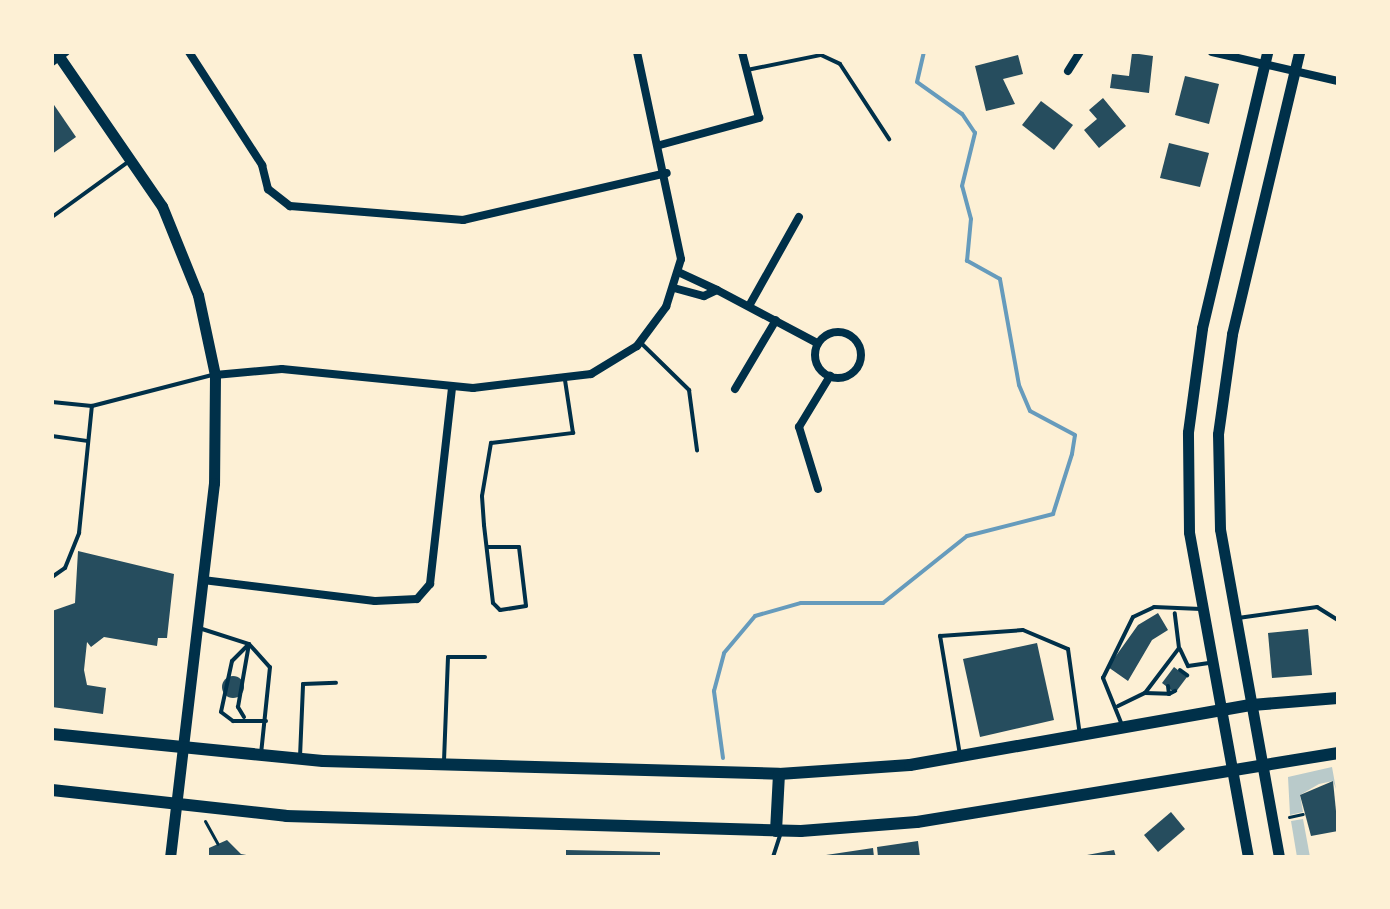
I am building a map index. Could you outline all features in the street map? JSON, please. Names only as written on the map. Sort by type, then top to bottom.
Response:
[{"type":"main road","points":[[52,734],[183,750],[300,759],[779,774],[960,757],[1221,709],[1338,698]]},
{"type":"main road","points":[[52,790],[176,805],[336,818],[779,831],[917,822],[1262,760],[1338,753]]},
{"type":"main road","points":[[779,774],[779,831]]},
{"type":"street","points":[[189,52],[262,165],[268,189],[290,206],[463,220],[667,173]]},
{"type":"street","points":[[215,375],[282,369],[452,388],[565,380],[612,364],[640,342],[674,288],[678,272],[680,237],[637,52]]},
{"type":"street","points":[[660,145],[759,118],[742,52]]},
{"type":"street","points":[[1068,71],[1080,52]]},
{"type":"street","points":[[1212,52],[1338,81]]},
{"type":"street","points":[[1248,857],[1189,532],[1192,381],[1267,52]]},
{"type":"street","points":[[1279,857],[1220,529],[1223,385],[1299,52]]},
{"type":"street","points":[[58,56],[132,158],[188,267],[215,375],[217,442],[170,857]]},
{"type":"street","points":[[749,306],[799,217]]},
{"type":"street","points":[[678,272],[817,343]]},
{"type":"street","points":[[674,288],[704,296],[717,290]]},
{"type":"street","points":[[735,389],[776,320]]},
{"type":"street","points":[[817,343],[841,331],[860,348],[852,373],[830,376]]},
{"type":"street","points":[[817,343],[815,361],[830,376]]},
{"type":"street","points":[[818,489],[799,427],[830,376]]},
{"type":"street","points":[[203,580],[375,601],[417,599],[430,584],[452,388]]},
{"type":"lane","points":[[747,70],[821,55],[840,64],[889,139]]},
{"type":"lane","points":[[52,217],[132,158]]},
{"type":"lane","points":[[640,342],[689,390],[697,450]]},
{"type":"lane","points":[[52,402],[92,406],[215,375]]},
{"type":"lane","points":[[487,547],[519,547],[526,606],[496,608],[487,547],[482,496],[491,443],[573,433],[565,380]]},
{"type":"lane","points":[[52,577],[65,568],[79,533],[92,406]]},
{"type":"lane","points":[[52,436],[87,441]]},
{"type":"lane","points":[[1122,728],[1118,706],[1103,678],[1107,658],[1133,617],[1154,607],[1175,613],[1203,608]]},
{"type":"lane","points":[[1236,619],[1317,607],[1338,620]]},
{"type":"lane","points":[[1175,613],[1179,648],[1187,675]]},
{"type":"lane","points":[[197,628],[249,644],[270,667],[261,756]]},
{"type":"lane","points":[[960,757],[940,636],[1023,630],[1068,649],[1080,736]]},
{"type":"lane","points":[[244,717],[238,707],[249,644]]},
{"type":"lane","points":[[249,644],[232,661],[220,704],[226,719],[244,717],[266,721]]},
{"type":"lane","points":[[1118,706],[1145,693],[1179,648]]},
{"type":"lane","points":[[444,765],[448,657],[485,657]]},
{"type":"lane","points":[[1180,670],[1212,663]]},
{"type":"lane","points":[[300,759],[303,684],[336,683]]},
{"type":"lane","points":[[1168,686],[1169,694]]},
{"type":"lane","points":[[1145,693],[1169,694],[1175,691]]},
{"type":"lane","points":[[773,857],[779,831]]},
{"type":"path","points":[[1289,817],[1303,814]]},
{"type":"path","points":[[205,821],[218,844]]},
{"type":"shaded area","points":[[1332,767],[1336,789],[1333,781],[1319,784],[1300,795],[1303,812],[1290,815],[1288,777]]},
{"type":"shaded area","points":[[1303,819],[1310,857],[1297,857],[1291,821]]},
{"type":"building","points":[[1132,53],[1153,56],[1149,93],[1110,88],[1112,74],[1129,76]]},
{"type":"building","points":[[1018,55],[1023,74],[1003,79],[1015,104],[986,111],[975,66]]},
{"type":"building","points":[[1185,76],[1219,84],[1209,124],[1175,115]]},
{"type":"building","points":[[1103,98],[1126,126],[1099,148],[1084,130],[1097,119],[1089,110]]},
{"type":"building","points":[[1041,101],[1073,125],[1054,150],[1022,125]]},
{"type":"building","points":[[52,102],[76,137],[52,154]]},
{"type":"building","points":[[1169,143],[1209,153],[1200,187],[1160,178]]},
{"type":"building","points":[[78,551],[174,574],[167,638],[158,638],[157,646],[104,637],[91,647],[87,642],[84,670],[87,685],[106,688],[103,714],[52,707],[52,611],[75,603]]},
{"type":"building","points":[[1158,613],[1168,630],[1152,640],[1128,681],[1108,667],[1138,625]]},
{"type":"building","points":[[1308,629],[1312,675],[1272,678],[1268,633]]},
{"type":"building","points":[[1037,643],[1054,720],[980,737],[963,659]]},
{"type":"building","points":[[1174,667],[1187,677],[1175,693],[1162,683]]},
{"type":"building","points":[[233,676],[241,679],[244,687],[241,695],[233,698],[225,695],[222,687],[225,679]]},
{"type":"building","points":[[1333,781],[1338,831],[1311,836],[1300,795]]},
{"type":"building","points":[[1171,812],[1185,829],[1158,852],[1144,835]]},
{"type":"building","points":[[227,840],[241,854],[257,857],[209,857],[209,848]]},
{"type":"building","points":[[918,841],[920,857],[878,857],[877,847]]},
{"type":"building","points":[[873,848],[874,857],[826,857],[826,855]]},
{"type":"building","points":[[566,850],[660,852],[660,857],[566,857]]},
{"type":"building","points":[[1114,850],[1116,857],[1087,857],[1087,855]]},
{"type":"waterway","points":[[723,758],[714,691],[724,653],[755,616],[801,603],[883,603],[967,536],[1053,514],[1072,454],[1075,435],[1030,411],[1019,385],[1000,279],[967,261],[971,219],[962,186],[975,133],[962,114],[917,82],[924,52]]}]
